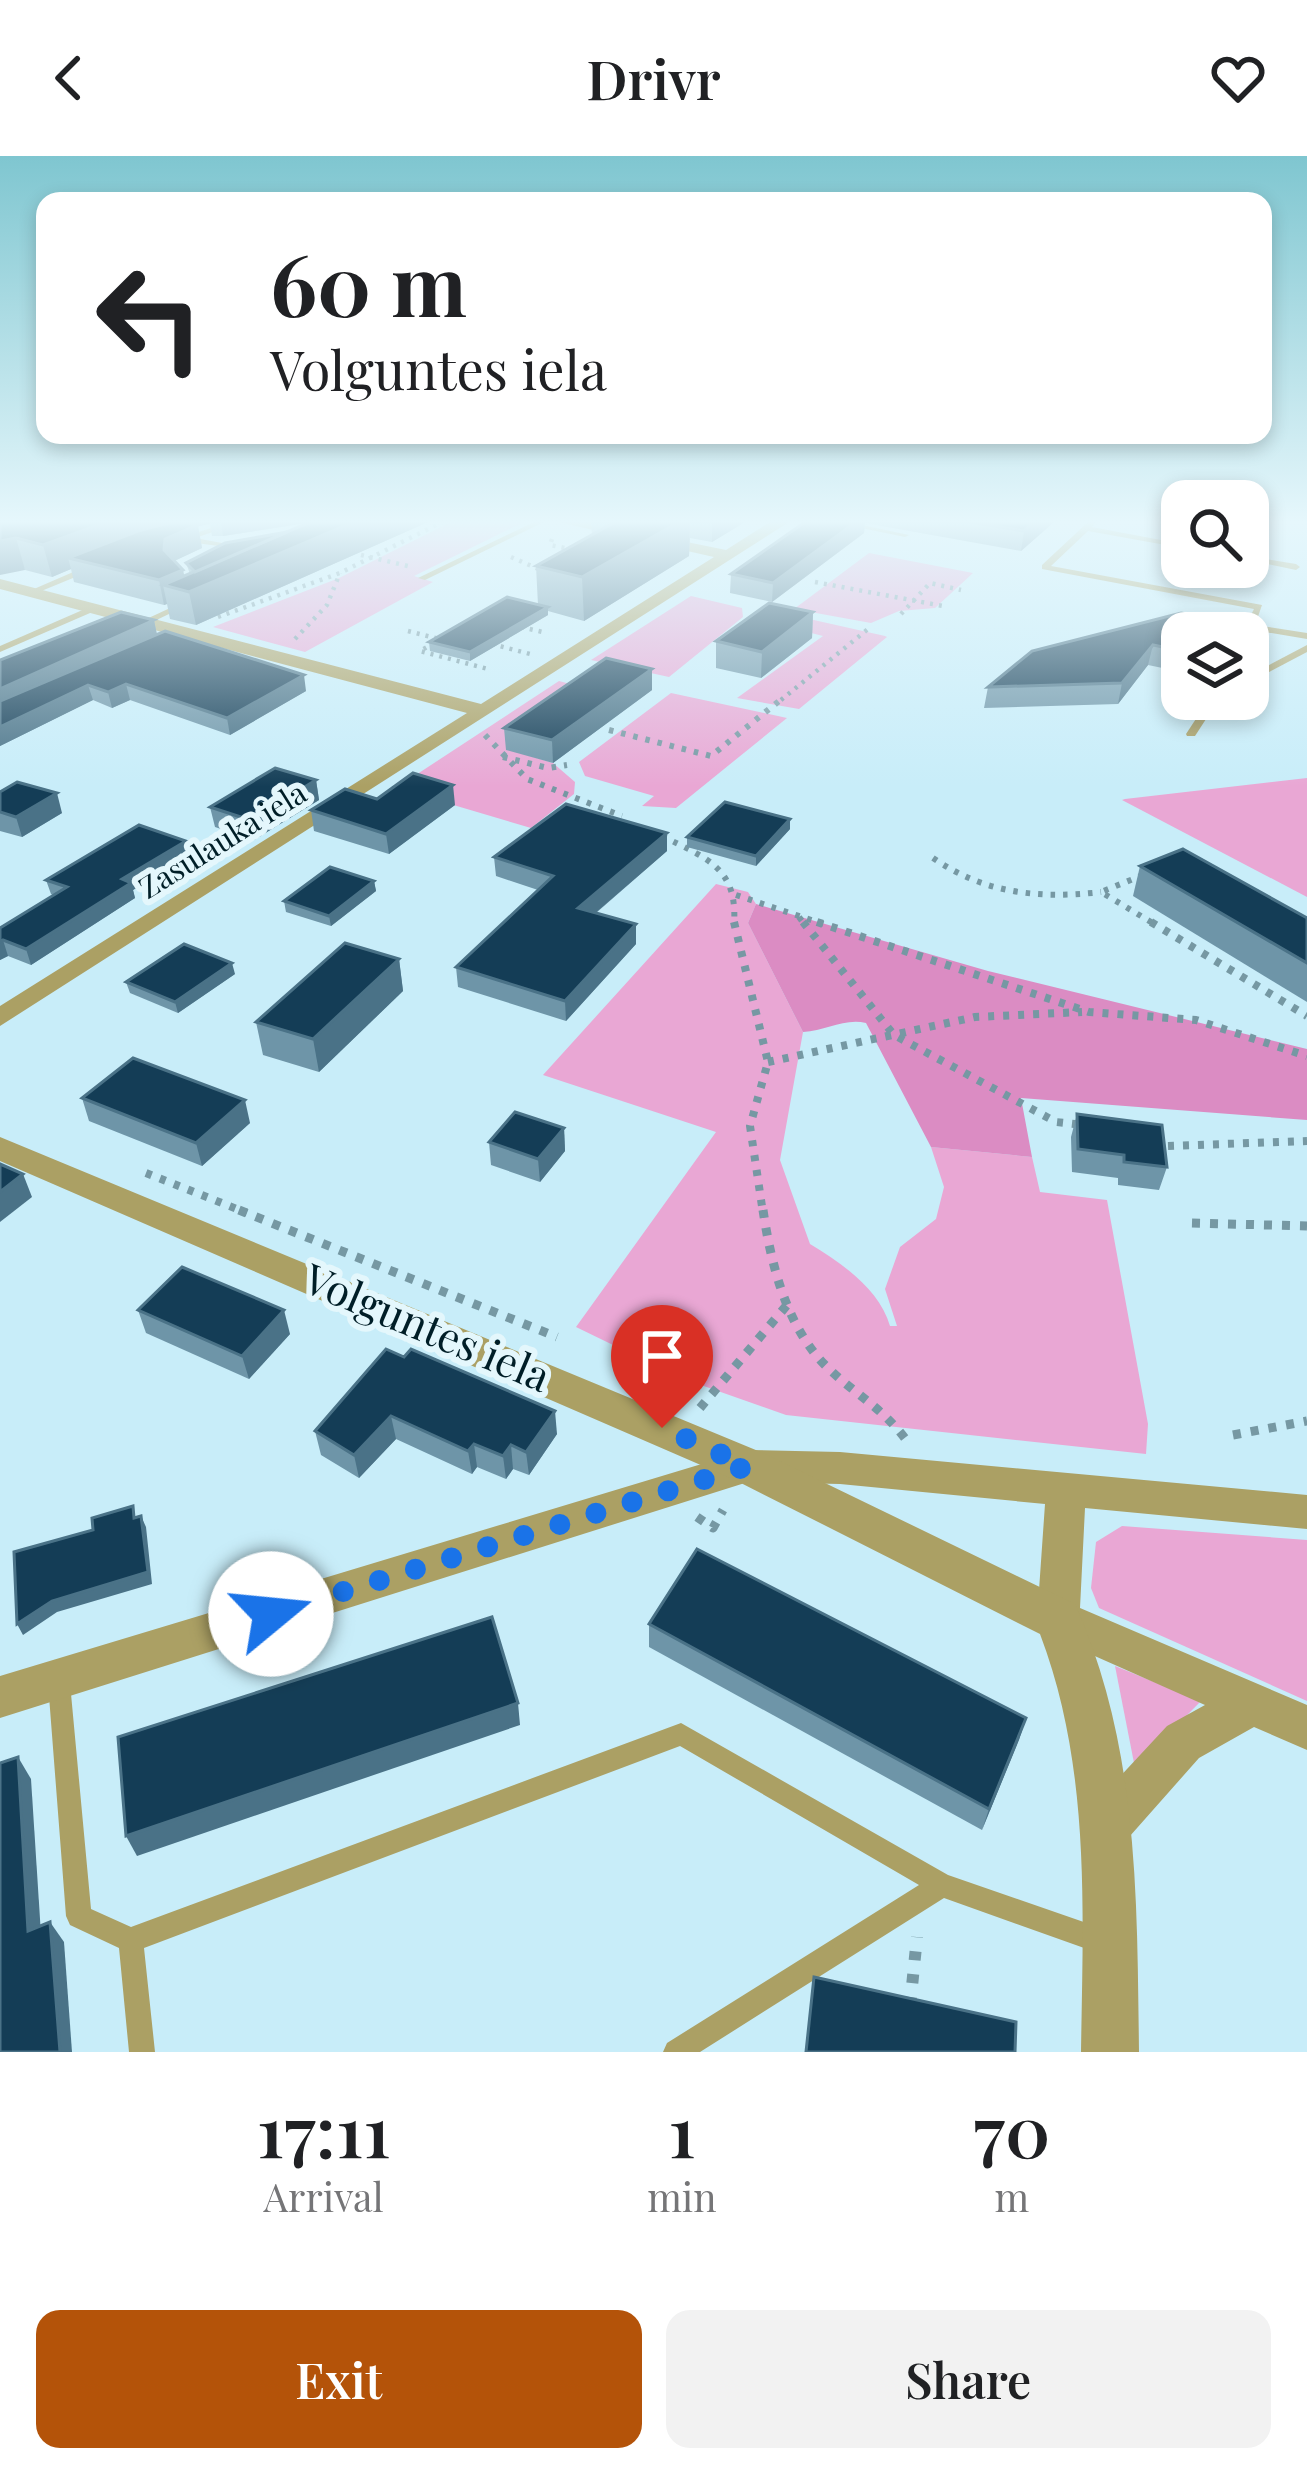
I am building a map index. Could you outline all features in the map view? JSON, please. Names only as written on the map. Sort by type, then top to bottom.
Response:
[{"type":"street","points":[[103,610],[483,720]]},
{"type":"street","name":"Zasulauka iela","points":[[0,1018],[483,720],[644,610]]},
{"type":"street","name":"Volguntes iela","points":[[0,1148],[748,1466],[1058,1619],[1307,1728]]},
{"type":"street","points":[[0,1697],[748,1466],[840,1468],[1307,1512]]},
{"type":"street","points":[[1066,1489],[1058,1619],[1094,1718],[1105,1828],[1110,2052]]},
{"type":"street","points":[[1105,1828],[1183,1742],[1256,1702]]},
{"type":"lane","points":[[0,649],[88,610]]},
{"type":"lane","points":[[146,622],[172,610]]},
{"type":"lane","points":[[1258,610],[1250,627],[1307,636]]},
{"type":"lane","points":[[151,646],[182,632]]},
{"type":"lane","points":[[1269,669],[1307,648]]},
{"type":"lane","points":[[1191,734],[1200,720]]},
{"type":"lane","points":[[59,1680],[80,1916],[130,1940],[681,1734],[931,1891],[1109,1944]]},
{"type":"lane","points":[[676,2052],[931,1891]]},
{"type":"lane","points":[[130,1940],[142,2052]]},
{"type":"path","points":[[182,632],[240,610]]},
{"type":"path","points":[[286,649],[322,610]]},
{"type":"path","points":[[901,614],[904,610]]},
{"type":"path","points":[[503,622],[547,633]]},
{"type":"path","points":[[609,730],[712,756],[868,629]]},
{"type":"path","points":[[408,631],[444,639],[420,651],[488,669]]},
{"type":"path","points":[[483,720],[496,756],[531,785],[622,816]]},
{"type":"path","points":[[496,756],[548,769],[567,765]]},
{"type":"path","points":[[662,836],[713,862],[736,896],[734,928],[768,1062],[750,1126],[769,1249],[796,1328],[826,1366],[884,1408],[911,1447]]},
{"type":"path","points":[[933,858],[954,875],[1024,895],[1100,892],[1154,870]]},
{"type":"path","points":[[1100,892],[1307,1016]]},
{"type":"path","points":[[736,896],[1089,1012]]},
{"type":"path","points":[[798,916],[894,1035],[1056,1122],[1099,1126]]},
{"type":"path","points":[[768,1062],[975,1017],[1089,1012],[1196,1020],[1307,1058]]},
{"type":"path","points":[[1168,1146],[1307,1141]]},
{"type":"path","points":[[137,1169],[557,1337]]},
{"type":"path","points":[[1192,1223],[1307,1226]]},
{"type":"path","points":[[699,1409],[788,1304]]},
{"type":"path","points":[[1233,1435],[1307,1421]]},
{"type":"path","points":[[909,2019],[931,1891]]},
{"type":"shaded area","points":[[255,610],[381,610],[305,652],[213,627]]},
{"type":"shaded area","points":[[668,610],[742,610],[743,617],[669,677],[591,660]]},
{"type":"shaded area","points":[[802,610],[905,610],[871,623]]},
{"type":"shaded area","points":[[787,614],[887,637],[799,709],[737,698],[823,636],[772,623]]},
{"type":"shaded area","points":[[559,681],[589,689],[507,749],[553,763],[575,782],[574,794],[531,828],[396,788]]},
{"type":"shaded area","points":[[671,693],[787,718],[676,808],[642,806],[654,796],[585,776],[579,762]]},
{"type":"shaded area","points":[[1307,778],[1307,897],[1122,800],[1125,799]]},
{"type":"shaded area","points":[[716,884],[748,892],[756,904],[748,923],[803,1032],[780,1160],[810,1244],[858,1279],[878,1301],[890,1326],[897,1326],[885,1289],[900,1247],[936,1219],[944,1187],[931,1147],[1032,1157],[1040,1192],[1107,1200],[1148,1424],[1146,1454],[786,1415],[681,1378],[576,1327],[716,1132],[543,1075]]},
{"type":"shaded area","points":[[756,904],[988,971],[1307,1049],[1307,1120],[1021,1098],[1032,1157],[931,1147],[866,1023],[803,1032],[748,923]]},
{"type":"shaded area","points":[[1122,1526],[1307,1540],[1307,1701],[1099,1608],[1091,1588],[1096,1542]]},
{"type":"shaded area","points":[[1115,1666],[1201,1701],[1135,1768]]},
{"type":"building","points":[[484,610],[542,610],[470,652],[429,642]]},
{"type":"building","points":[[759,610],[813,612],[762,652],[716,641]]},
{"type":"building","points":[[121,612],[154,620],[0,689],[0,660]]},
{"type":"building","points":[[1161,618],[1161,647],[1153,645],[1122,683],[988,687],[1032,651]]},
{"type":"building","points":[[165,631],[304,675],[227,718],[126,684],[108,692],[88,685],[0,727],[0,701]]},
{"type":"building","points":[[606,658],[652,669],[552,740],[504,728]]},
{"type":"building","points":[[275,768],[316,780],[250,820],[210,807]]},
{"type":"building","points":[[413,773],[453,785],[386,834],[311,810],[345,789],[377,799]]},
{"type":"building","points":[[17,782],[57,793],[16,817],[0,812],[0,792]]},
{"type":"building","points":[[725,802],[790,819],[756,856],[687,837]]},
{"type":"building","points":[[566,804],[667,833],[578,908],[636,924],[565,1001],[456,967],[553,876],[494,857]]},
{"type":"building","points":[[139,825],[186,841],[122,879],[131,883],[26,949],[0,942],[0,928],[67,887],[46,880]]},
{"type":"building","points":[[1183,849],[1307,918],[1307,963],[1140,866]]},
{"type":"building","points":[[330,867],[374,881],[329,916],[284,901]]},
{"type":"building","points":[[345,943],[399,959],[313,1039],[256,1022]]},
{"type":"building","points":[[184,944],[232,963],[175,1002],[126,982]]},
{"type":"building","points":[[133,1058],[245,1100],[196,1143],[82,1098]]},
{"type":"building","points":[[515,1112],[564,1128],[538,1159],[489,1142]]},
{"type":"building","points":[[1077,1114],[1162,1125],[1167,1167],[1124,1162],[1124,1155],[1078,1149]]},
{"type":"building","points":[[0,1164],[23,1174],[0,1192]]},
{"type":"building","points":[[182,1267],[284,1310],[242,1356],[138,1310]]},
{"type":"building","points":[[386,1349],[404,1357],[411,1349],[555,1411],[526,1452],[511,1445],[503,1456],[474,1444],[468,1451],[391,1416],[354,1455],[315,1431]]},
{"type":"building","points":[[133,1506],[134,1518],[141,1516],[148,1572],[52,1601],[17,1624],[14,1552],[93,1530],[92,1518]]},
{"type":"building","points":[[697,1549],[1026,1718],[989,1809],[649,1624]]},
{"type":"building","points":[[492,1617],[518,1703],[126,1836],[118,1737]]},
{"type":"building","points":[[18,1757],[28,1931],[50,1922],[60,2052],[0,2052],[0,1763]]},
{"type":"building","points":[[814,1977],[1016,2022],[1015,2052],[806,2052]]},
{"type":"route","points":[[271,1614],[748,1466],[662,1428]]}]
